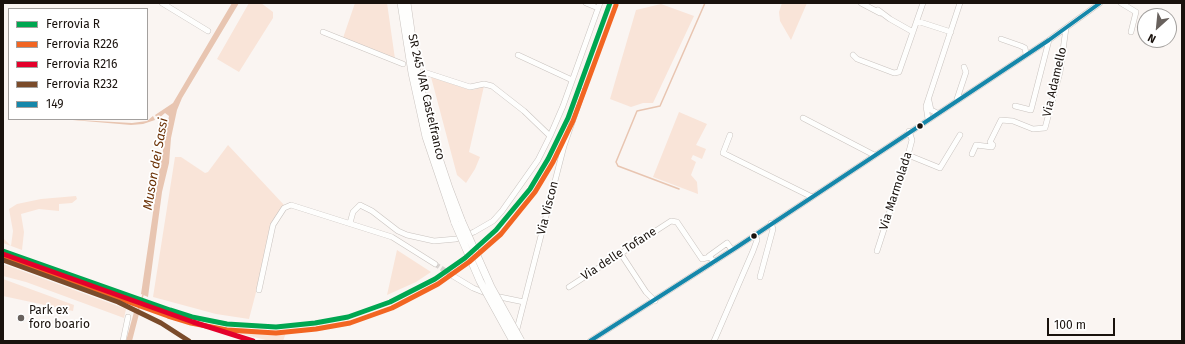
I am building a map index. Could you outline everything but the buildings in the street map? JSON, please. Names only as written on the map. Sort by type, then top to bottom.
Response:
[{"type":"highway","name":"SR 245 VAR Castelfranco","points":[[401,3],[412,73],[426,137],[480,281],[513,341]]},
{"type":"highway","name":"SR 245 VAR Castelfranco","points":[[407,3],[416,66],[432,137],[458,222],[491,287],[521,341]]},
{"type":"street","points":[[162,3],[208,31]]},
{"type":"street","points":[[350,223],[353,212],[360,205],[398,231],[414,237],[434,241],[456,239],[487,226],[502,210],[538,160],[550,136],[599,6],[586,3]]},
{"type":"street","points":[[861,3],[880,12],[913,32]]},
{"type":"street","points":[[853,54],[857,59],[896,73],[899,72],[922,3]]},
{"type":"street","points":[[928,119],[926,109],[960,3]]},
{"type":"street","points":[[592,341],[714,262],[957,99],[1049,40],[1100,3]]},
{"type":"street","points":[[1121,3],[1136,12],[1131,32]]},
{"type":"street","points":[[917,21],[951,32]]},
{"type":"street","name":"Via Adamello","points":[[972,154],[976,145],[989,148],[992,147],[993,145],[990,142],[1001,120],[1006,120],[1032,129],[1045,128],[1060,72],[1066,28]]},
{"type":"street","points":[[322,32],[403,64]]},
{"type":"street","points":[[1001,39],[1025,48],[1026,54]]},
{"type":"street","points":[[1015,106],[1031,110],[1049,40]]},
{"type":"street","points":[[518,54],[572,80]]},
{"type":"street","points":[[957,99],[966,72],[964,67]]},
{"type":"street","points":[[424,72],[470,87],[484,84],[492,86],[524,111],[550,136]]},
{"type":"street","name":"Via Viscon","points":[[513,341],[569,128],[583,91]]},
{"type":"street","points":[[929,101],[931,110],[937,113]]},
{"type":"street","points":[[802,118],[874,155]]},
{"type":"street","name":"Via Marmolada","points":[[877,251],[912,140],[909,131]]},
{"type":"street","points":[[730,135],[723,153],[812,197]]},
{"type":"street","points":[[908,155],[940,168],[960,135]]},
{"type":"street","points":[[259,290],[273,225],[277,216],[288,205],[392,236],[435,264]]},
{"type":"street","name":"Via delle Tofane","points":[[570,287],[669,221],[677,222],[702,259],[709,256]]},
{"type":"street","points":[[760,277],[773,229],[770,223]]},
{"type":"street","points":[[714,341],[755,246],[757,238],[755,234]]},
{"type":"street","points":[[714,262],[709,256],[727,243],[732,250]]},
{"type":"street","points":[[621,254],[646,292],[655,300]]},
{"type":"street","points":[[453,276],[483,293],[524,302]]},
{"type":"street","points":[[122,341],[128,317]]},
{"type":"shaded area","points":[[232,3],[239,3],[182,98],[177,110],[171,138],[169,163],[162,192],[148,297],[141,294],[169,116],[165,113],[158,119],[155,115],[173,103]]},
{"type":"shaded area","points":[[249,3],[261,3],[273,12],[273,18],[239,72],[217,59]]},
{"type":"shaded area","points":[[355,3],[387,3],[395,59],[343,38]]},
{"type":"shaded area","points":[[782,3],[807,3],[791,40],[780,21],[779,12]]},
{"type":"shaded area","points":[[661,4],[694,16],[653,103],[643,103],[631,107],[610,99],[636,10]]},
{"type":"shaded area","points":[[431,77],[467,89],[473,90],[484,86],[469,152],[480,157],[475,169],[466,183],[457,175]]},
{"type":"shaded area","points":[[679,112],[707,124],[696,145],[706,149],[702,159],[693,155],[691,159],[696,162],[691,175],[697,182],[698,194],[653,177]]},
{"type":"shaded area","points":[[153,116],[155,120],[143,124],[131,125],[73,120],[132,123],[147,121]]},
{"type":"shaded area","points":[[228,145],[285,206],[276,216],[249,319],[216,314],[153,297],[175,157],[181,157],[205,173],[208,172]]},
{"type":"shaded area","points":[[76,196],[77,199],[72,203],[59,204],[59,211],[39,209],[21,214],[24,232],[22,250],[11,246],[13,231],[9,209],[17,204],[41,199]]},
{"type":"shaded area","points":[[3,238],[11,246],[3,243]]},
{"type":"shaded area","points":[[397,250],[431,272],[416,282],[387,295]]},
{"type":"shaded area","points":[[3,264],[126,309],[124,318],[26,282],[3,276]]},
{"type":"shaded area","points":[[3,279],[74,305],[73,311],[3,296]]},
{"type":"shaded area","points":[[134,312],[139,314],[132,341],[126,341]]},
{"type":"shaded area","points":[[228,327],[270,331],[287,330],[283,341],[270,341],[226,330]]},
{"type":"waterway","points":[[679,189],[618,166],[616,162],[637,111],[660,106],[705,3]]},
{"type":"waterway","name":"Muson dei Sassi","points":[[137,314],[143,295]]},
{"type":"tunnel","points":[[435,264],[453,276]]},
{"type":"rail line","name":"R","points":[[3,251],[170,310],[192,317],[227,324],[276,327],[315,323],[348,317],[390,302],[435,279],[465,258],[496,230],[530,189],[548,159],[568,118],[610,3]]},
{"type":"rail line","name":"R226","points":[[3,257],[168,316],[191,323],[227,330],[276,333],[316,329],[350,323],[392,308],[438,284],[469,262],[501,234],[535,192],[553,162],[573,121],[616,5]]},
{"type":"rail line","name":"R216","points":[[3,254],[193,322],[253,341]]},
{"type":"rail line","name":"R232","points":[[3,260],[118,302],[161,323],[189,341]]},
{"type":"transit line","name":"149","points":[[590,341],[737,247],[1049,40],[1100,3]]},
{"type":"place","name":"Park ex foro boario","points":[[21,318]]}]
